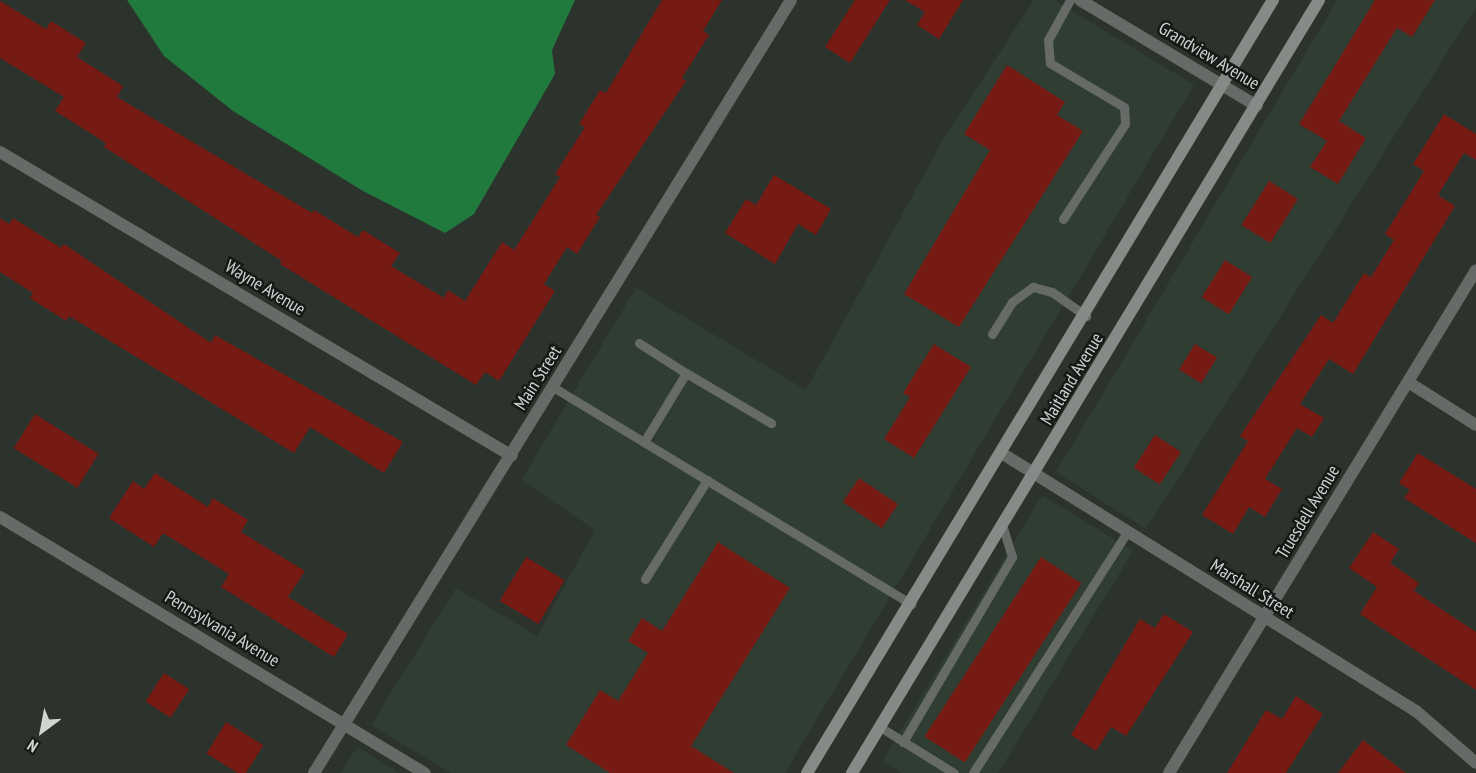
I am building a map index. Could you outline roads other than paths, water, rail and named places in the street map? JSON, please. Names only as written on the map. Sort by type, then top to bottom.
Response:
[{"type":"main road","name":"Maitland Avenue","points":[[807,773],[1003,454],[1224,86],[1273,0]]},
{"type":"main road","name":"Maitland Avenue","points":[[852,773],[1257,106],[1318,0]]},
{"type":"street","name":"Main Street","points":[[314,773],[512,456],[791,0]]},
{"type":"street","name":"Grandview Avenue","points":[[1080,0],[1257,106]]},
{"type":"street","name":"Wayne Avenue","points":[[0,152],[512,456]]},
{"type":"street","name":"Truesdell Avenue","points":[[1169,773],[1476,270]]},
{"type":"street","points":[[1408,382],[1476,425]]},
{"type":"street","name":"Marshall Street","points":[[1003,454],[1416,711],[1476,763]]},
{"type":"street","name":"Pennsylvania Avenue","points":[[0,517],[425,773]]},
{"type":"lane","points":[[1063,219],[1125,124],[1124,107],[1050,63],[1048,40],[1070,0]]},
{"type":"lane","points":[[992,334],[1011,302],[1033,287],[1052,292],[1086,316]]},
{"type":"lane","points":[[639,343],[771,423]]},
{"type":"lane","points":[[644,442],[686,373]]},
{"type":"lane","points":[[553,387],[911,604]]},
{"type":"lane","points":[[645,579],[707,480]]},
{"type":"lane","points":[[903,742],[1012,557],[1003,527]]},
{"type":"lane","points":[[972,773],[1126,532]]},
{"type":"lane","points":[[880,727],[954,773]]}]
